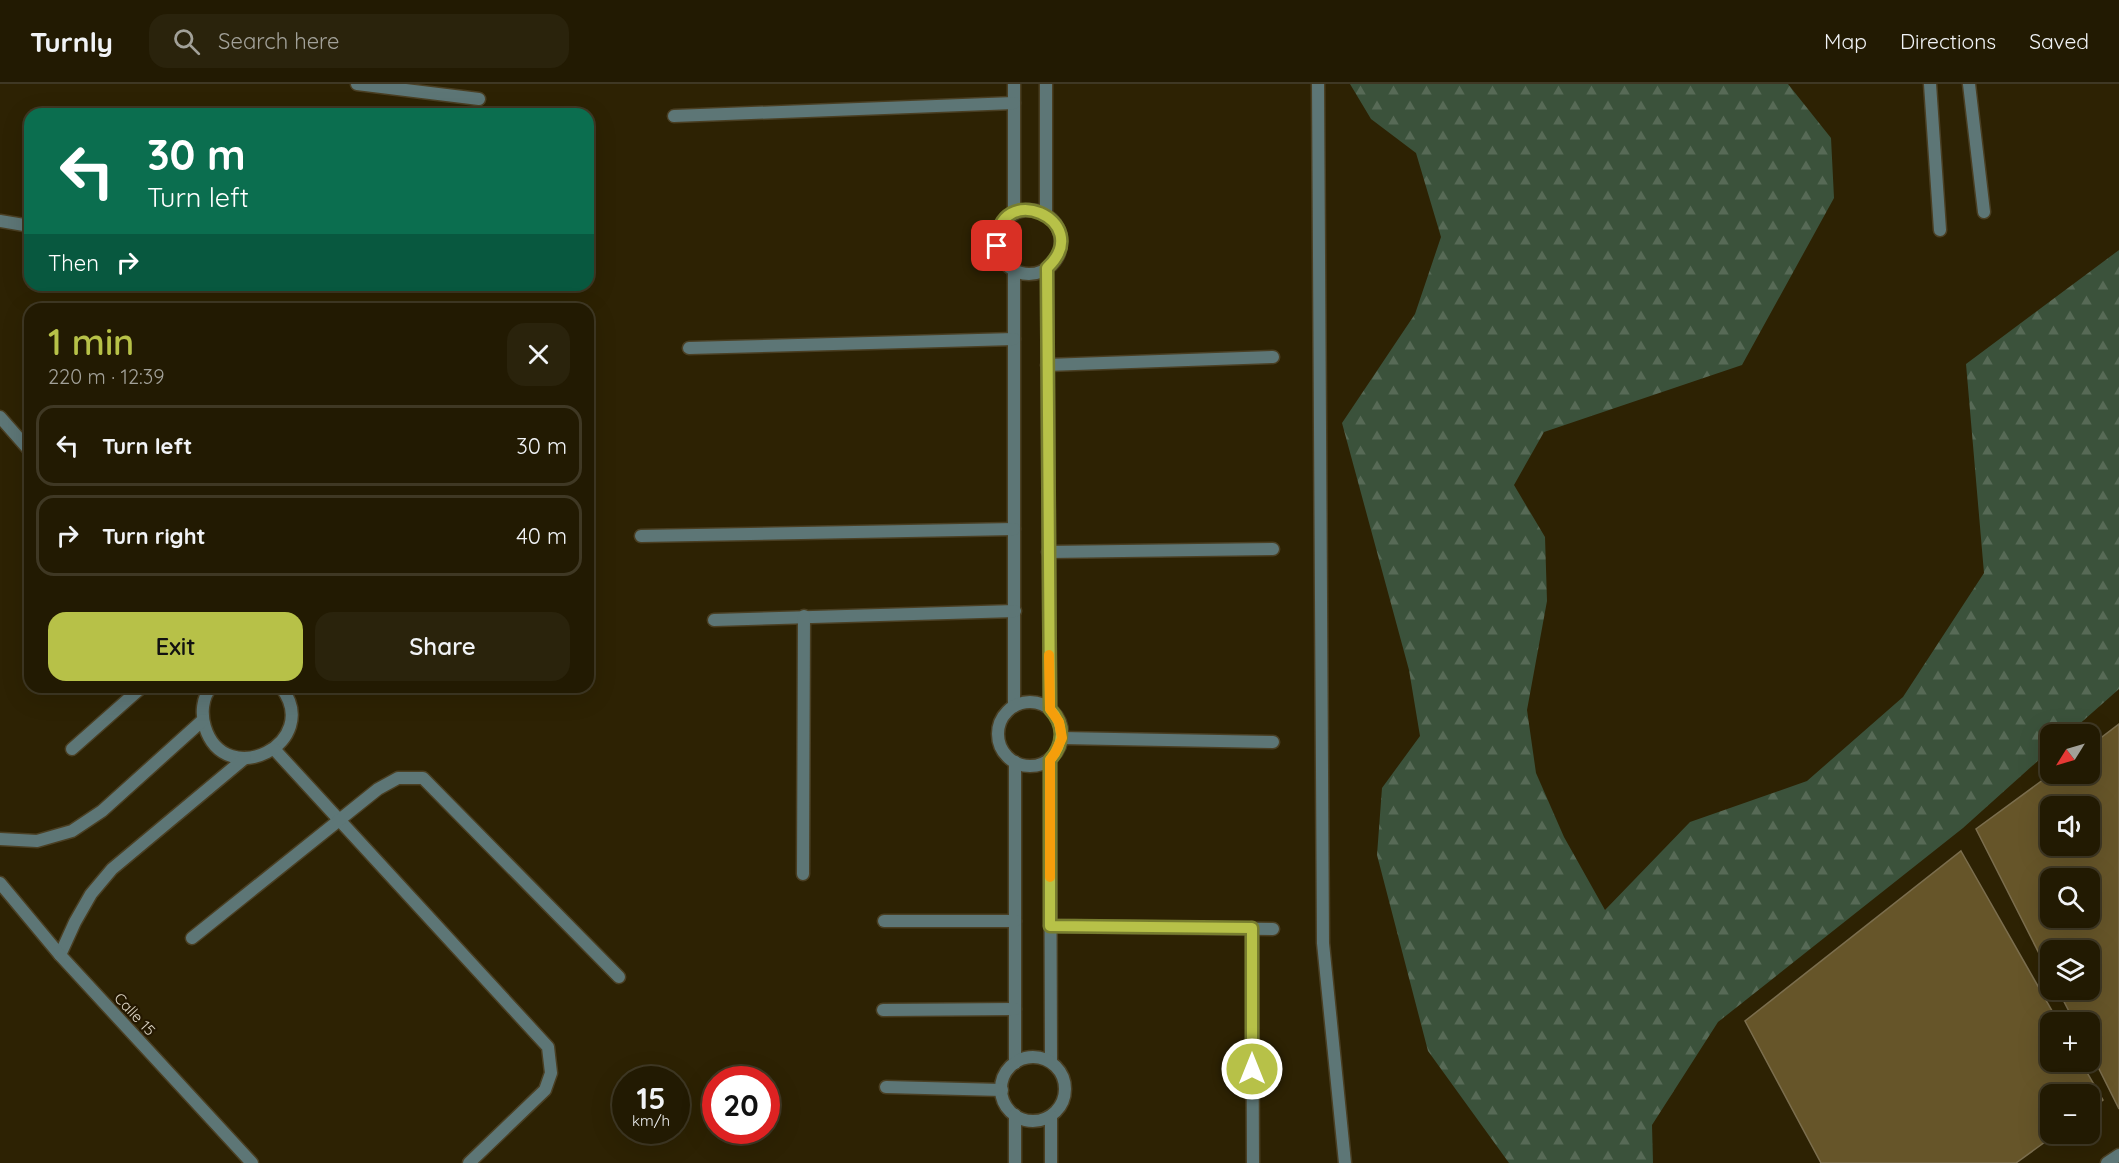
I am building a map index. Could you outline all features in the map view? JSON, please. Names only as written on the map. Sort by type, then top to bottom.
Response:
[{"type":"street","points":[[357,84],[479,99]]},
{"type":"street","points":[[1014,84],[1014,213]]},
{"type":"street","points":[[1046,84],[1046,215]]},
{"type":"street","points":[[1318,84],[1323,943],[1345,1163]]},
{"type":"street","points":[[1930,84],[1940,230]]},
{"type":"street","points":[[1969,84],[1984,212]]},
{"type":"street","points":[[674,116],[1014,103]]},
{"type":"street","points":[[1031,210],[1046,215],[1054,223],[1061,242],[1054,261],[1047,268],[1031,274],[1014,270],[1000,256],[997,236],[1000,227],[1014,213],[1031,210]]},
{"type":"street","points":[[0,221],[24,225]]},
{"type":"street","points":[[1047,268],[1050,709],[1059,722],[1062,738],[1050,760],[1051,1062]]},
{"type":"street","points":[[1014,270],[1014,706]]},
{"type":"street","points":[[689,348],[1014,339]]},
{"type":"street","points":[[1047,366],[1273,357]]},
{"type":"street","points":[[0,417],[24,444]]},
{"type":"street","points":[[641,536],[1014,529]]},
{"type":"street","points":[[1048,552],[1273,549]]},
{"type":"street","points":[[714,621],[804,616],[1015,611]]},
{"type":"street","points":[[803,874],[804,616]]},
{"type":"street","points":[[72,749],[135,693]]},
{"type":"street","points":[[208,693],[203,705],[202,720],[207,735],[217,747],[230,755],[245,758],[261,756],[274,749],[285,738],[290,723],[291,707],[285,693]]},
{"type":"street","points":[[1050,709],[1032,702],[1014,706],[1001,720],[998,729],[1001,748],[1015,762],[1023,766],[1032,766],[1050,760]]},
{"type":"street","points":[[0,839],[37,841],[72,831],[102,811],[202,720]]},
{"type":"street","points":[[1062,738],[1273,741]]},
{"type":"street","points":[[274,749],[548,1047],[551,1073],[545,1090],[469,1163]]},
{"type":"street","points":[[60,955],[91,894],[112,869],[245,758]]},
{"type":"street","points":[[1015,762],[1015,1063]]},
{"type":"street","points":[[192,938],[378,789],[398,778],[423,778],[619,977]]},
{"type":"street","name":"Calle 15","points":[[0,883],[60,955],[252,1163]]},
{"type":"street","points":[[884,921],[1015,921]]},
{"type":"street","points":[[1050,926],[1273,929]]},
{"type":"street","points":[[1252,928],[1253,1163]]},
{"type":"street","points":[[883,1010],[1015,1009]]},
{"type":"street","points":[[1033,1057],[1051,1062],[1064,1078],[1065,1089],[1059,1108],[1051,1116],[1033,1120],[1015,1115],[1005,1104],[1002,1090],[1007,1070],[1015,1063],[1033,1057]]},
{"type":"street","points":[[886,1087],[1002,1090]]},
{"type":"street","points":[[1015,1115],[1015,1163]]},
{"type":"street","points":[[1051,1116],[1051,1163]]},
{"type":"street","points":[[2107,1163],[2119,1155]]},
{"type":"green space","points":[[1350,84],[1788,84],[1831,138],[1834,198],[1742,365],[1544,432],[1514,485],[1545,537],[1547,601],[1527,710],[1536,773],[1564,837],[1605,910],[1690,822],[1807,781],[1903,697],[1984,573],[1966,364],[2119,250],[2119,689],[2079,724],[2040,724],[2040,759],[1963,828],[1718,1022],[1652,1125],[1653,1163],[1509,1163],[1428,1051],[1377,855],[1382,788],[1420,736],[1409,670],[1342,423],[1415,314],[1441,237],[1416,153],[1371,119]]},
{"type":"building","points":[[2119,724],[2119,1109],[2100,1071],[2100,1012],[2069,1012],[2063,1000],[2100,1000],[2100,940],[2040,940],[2040,955],[1976,829],[2040,782],[2040,784],[2100,784],[2100,738]]},
{"type":"building","points":[[1961,851],[2040,990],[2040,1000],[2046,1000],[2053,1012],[2040,1012],[2040,1072],[2087,1072],[2094,1084],[2040,1084],[2040,1144],[2042,1144],[2016,1163],[1821,1163],[1745,1021]]},
{"type":"slow traffic","points":[[1049,655],[1050,709],[1059,722],[1062,738],[1050,760],[1050,877]]},
{"type":"route","points":[[997,246],[1000,227],[1006,219],[1022,210],[1039,211],[1046,215],[1059,231],[1061,242],[1059,252],[1047,268],[1050,709],[1059,722],[1062,738],[1050,760],[1050,926],[1252,928],[1252,1069]]}]
